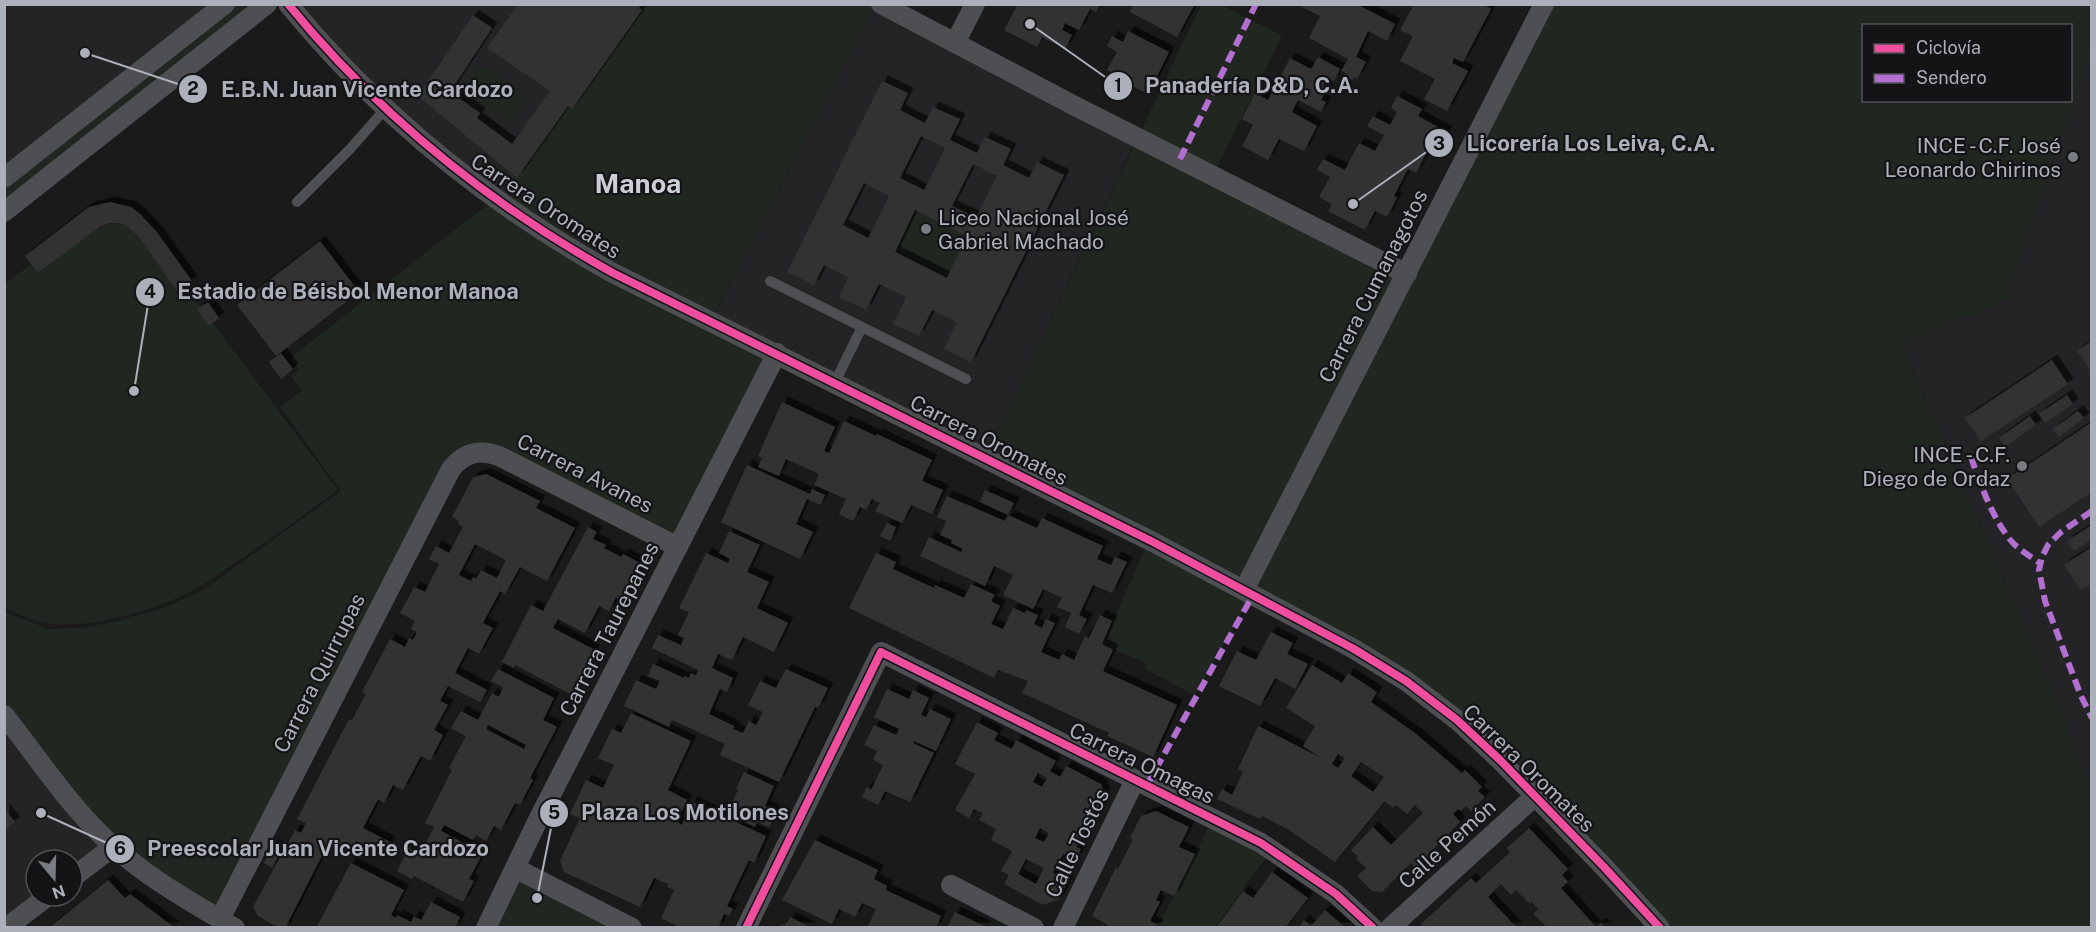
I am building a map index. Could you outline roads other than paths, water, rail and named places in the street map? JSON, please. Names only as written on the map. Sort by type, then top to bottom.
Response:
[{"type":"street","points":[[22,198],[5,176],[225,4]]},
{"type":"street","points":[[4,212],[267,4]]},
{"type":"street","name":"Carrera Oromates","points":[[288,4],[330,54],[432,150],[513,210],[580,254],[613,273],[835,382],[1244,590],[1406,681],[1457,720],[1500,760],[1660,927]]},
{"type":"street","points":[[881,4],[1407,274]]},
{"type":"street","points":[[955,43],[975,4]]},
{"type":"street","name":"Carrera Cumanagotos","points":[[1244,590],[1544,4]]},
{"type":"street","name":"Carrera Taurepanes","points":[[486,927],[777,353]]},
{"type":"street","name":"Carrera Avanes","points":[[466,454],[488,452],[500,456],[678,547]]},
{"type":"street","name":"Carrera Quirrupas","points":[[228,923],[451,469],[466,454]]},
{"type":"street","name":"Carrera Omagas","points":[[746,927],[881,652],[1261,843],[1336,894],[1373,927]]},
{"type":"street","points":[[4,715],[85,818],[113,847],[153,877],[228,923]]},
{"type":"street","name":"Calle Tostós","points":[[1063,927],[1135,780]]},
{"type":"street","name":"Calle Pemón","points":[[1390,927],[1535,796]]},
{"type":"street","points":[[84,869],[113,847]]},
{"type":"street","points":[[515,868],[632,927]]},
{"type":"street","points":[[951,885],[1034,927]]},
{"type":"street","points":[[6,927],[32,908]]},
{"type":"lane","points":[[297,202],[351,148],[386,108]]},
{"type":"lane","points":[[770,281],[966,379]]},
{"type":"lane","points":[[835,382],[862,327]]},
{"type":"place","name":"Panadería D&D, C.A.","points":[[1030,24]]},
{"type":"place","name":"E.B.N. Juan Vicente Cardozo","points":[[85,53]]},
{"type":"place","name":"INCE - C.F. José Leonardo Chirinos","points":[[2073,157]]},
{"type":"place","name":"Licorería Los Leiva, C.A.","points":[[1353,204]]},
{"type":"place","name":"Liceo Nacional José Gabriel Machado","points":[[926,229]]},
{"type":"place","name":"Estadio de Béisbol Menor Manoa","points":[[134,391]]},
{"type":"place","name":"INCE - C.F. Diego de Ordaz","points":[[2022,466]]},
{"type":"place","name":"Preescolar Juan Vicente Cardozo","points":[[41,813]]},
{"type":"place","name":"Plaza Los Motilones","points":[[537,898]]},
{"type":"district","name":"Manoa","points":[[638,183]]}]
